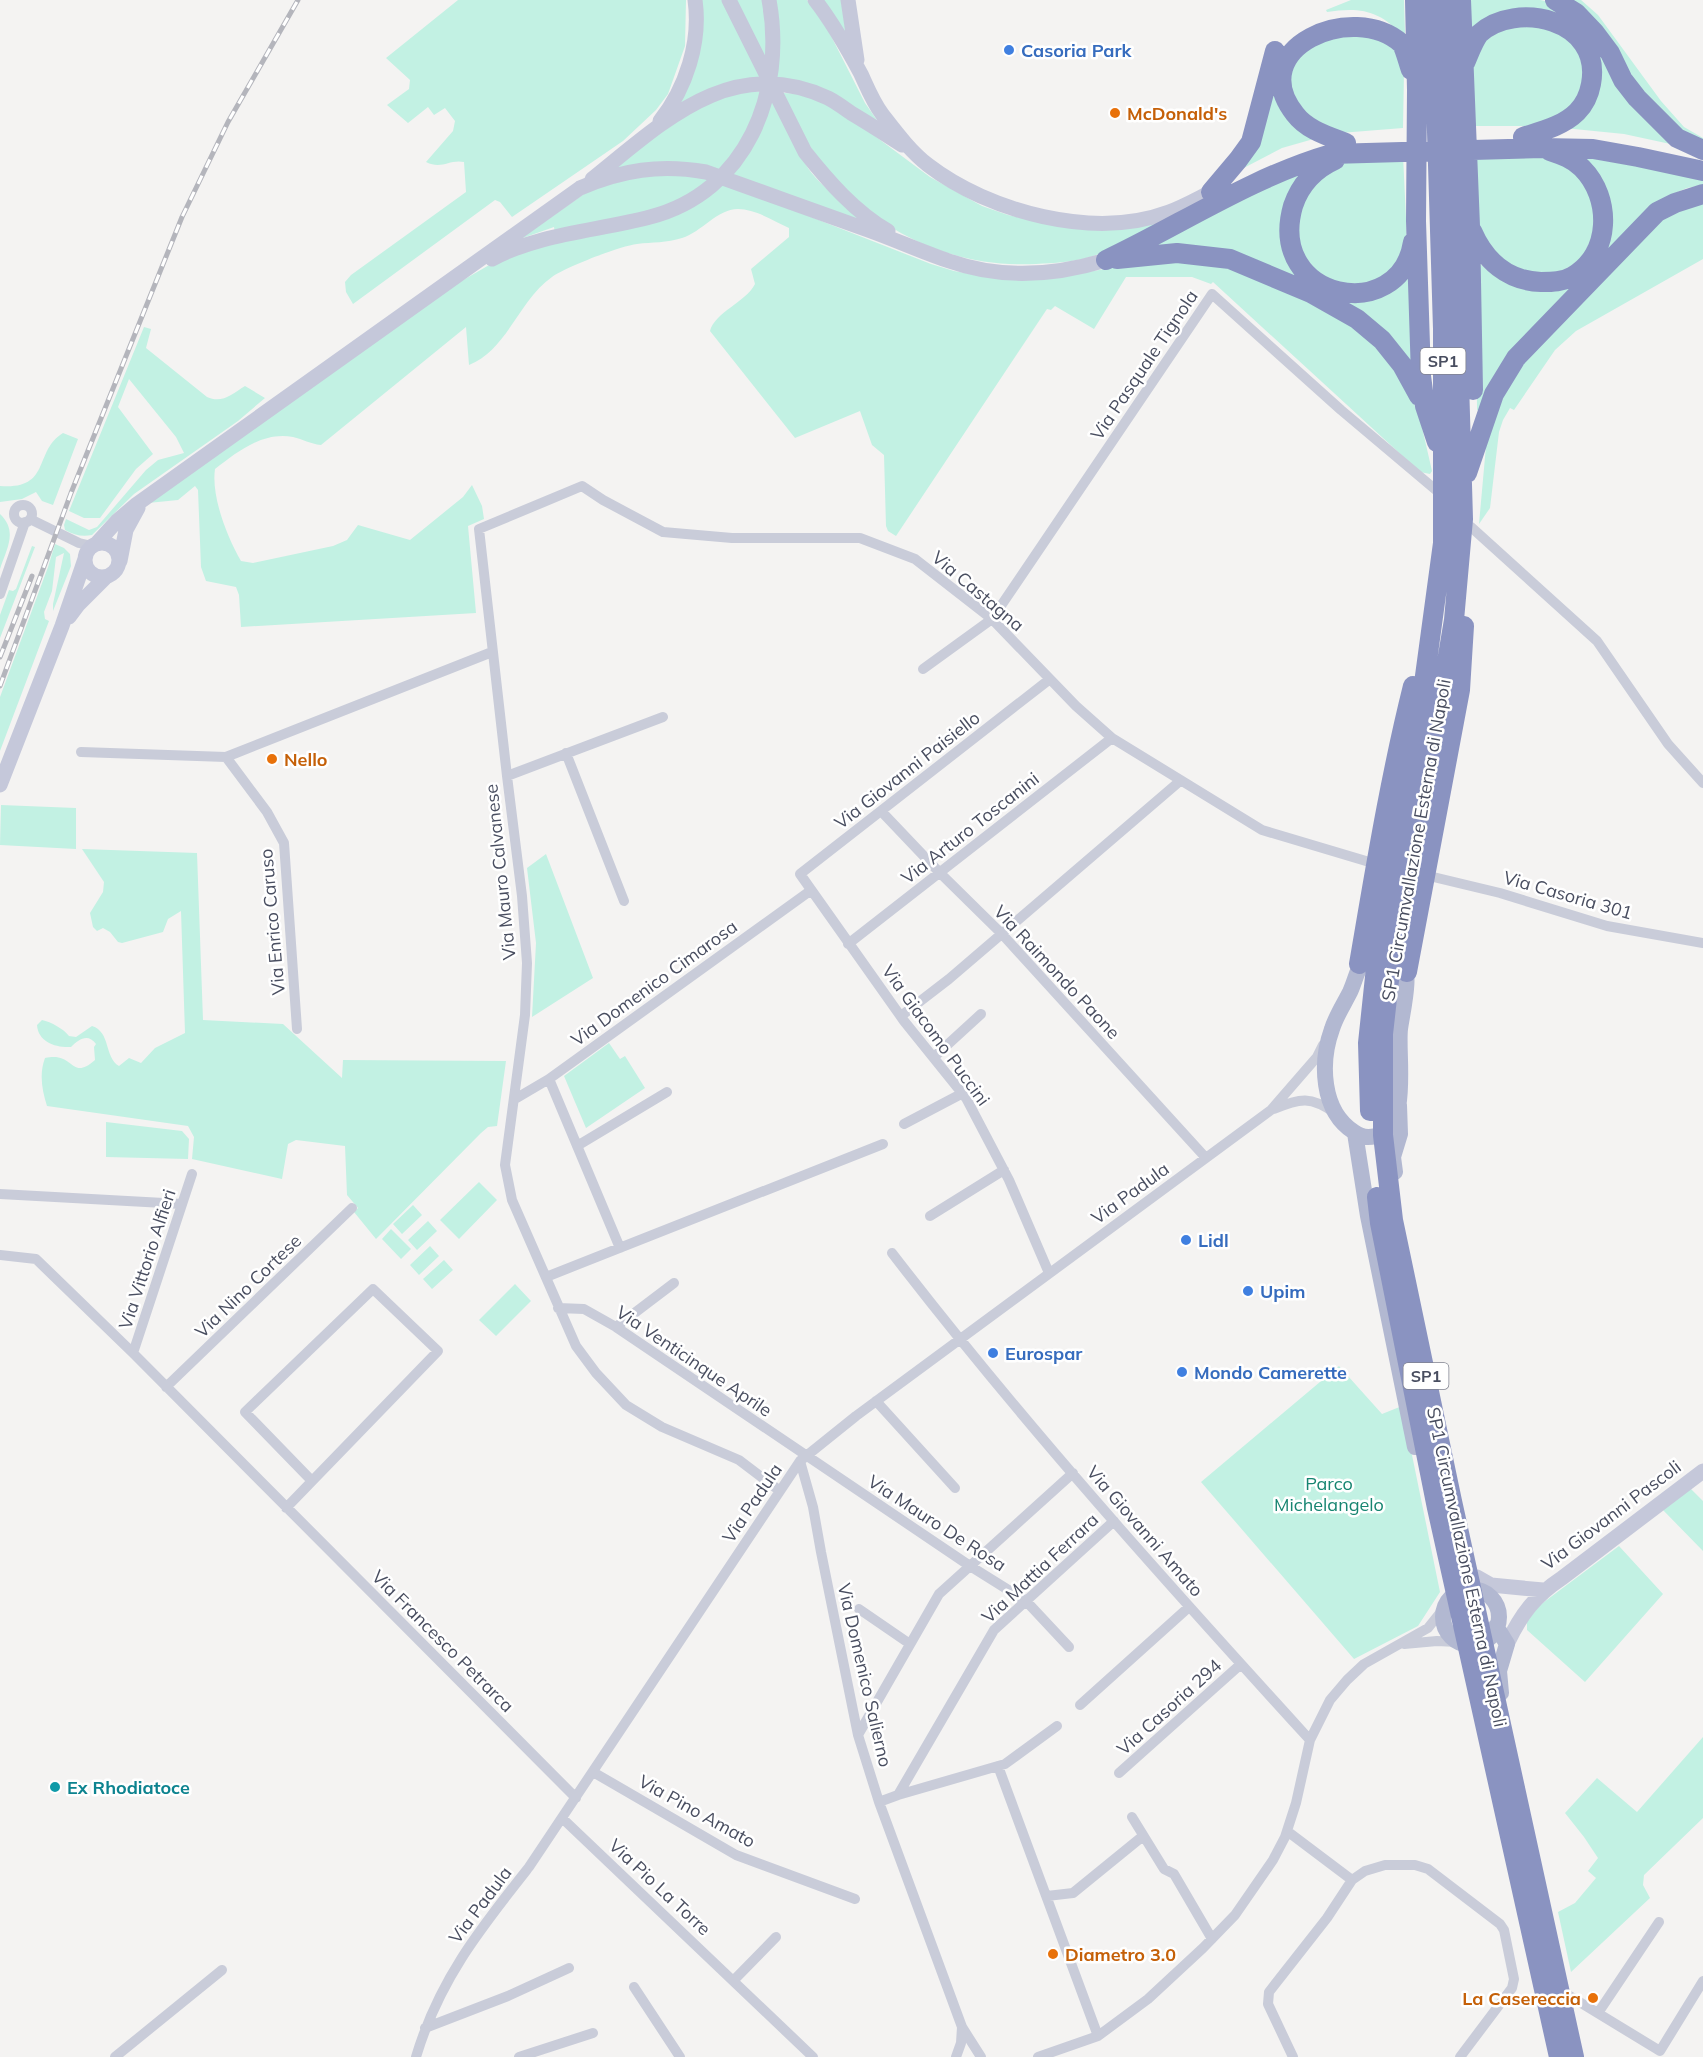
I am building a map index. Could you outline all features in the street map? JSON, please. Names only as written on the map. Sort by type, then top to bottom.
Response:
[{"type":"highway","name":"SP1","points":[[1415,0],[1416,221],[1421,376],[1425,406],[1433,427],[1443,468]]},
{"type":"highway","name":"SP1 Circumvallazione Esterna di Napoli","points":[[1433,0],[1443,329],[1443,543],[1419,720],[1377,958],[1368,1043],[1372,1139],[1380,1223],[1437,1508],[1558,2057]]},
{"type":"highway","name":"SP1 Circumvallazione Esterna di Napoli","points":[[1448,0],[1463,485],[1459,572],[1421,816],[1392,954],[1383,1034],[1383,1135],[1393,1220],[1452,1502],[1574,2057]]},
{"type":"highway","points":[[1407,972],[1460,690],[1471,527],[1474,453],[1470,226],[1461,0]]},
{"type":"highway","points":[[1555,0],[1576,13],[1595,33],[1610,53],[1623,80],[1637,98],[1677,138],[1703,150]]},
{"type":"highway","points":[[1464,66],[1479,34],[1494,22],[1513,13],[1541,14],[1563,22],[1579,35],[1589,52],[1593,72],[1588,96],[1577,113],[1556,127],[1523,137],[1477,144]]},
{"type":"highway","points":[[1346,143],[1313,130],[1295,116],[1286,100],[1282,83],[1285,59],[1302,31],[1319,19],[1337,14],[1359,14],[1374,18],[1389,29],[1403,45],[1417,90]]},
{"type":"highway","points":[[1211,192],[1251,142],[1258,122],[1271,62],[1277,46],[1288,32]]},
{"type":"highway","points":[[1523,137],[1593,141],[1652,150],[1703,163]]},
{"type":"highway","points":[[1211,192],[1297,154],[1323,146],[1346,143],[1405,146],[1477,144],[1593,149],[1703,171]]},
{"type":"highway","points":[[1405,146],[1340,157],[1311,176],[1301,189],[1291,215],[1289,235],[1294,256],[1302,270],[1313,281],[1343,292],[1364,292],[1383,287],[1397,278],[1411,258],[1416,221]]},
{"type":"highway","points":[[1470,226],[1478,246],[1486,257],[1509,275],[1521,279],[1535,282],[1562,281],[1574,276],[1592,258],[1602,235],[1604,223],[1601,197],[1582,168],[1564,156],[1543,148]]},
{"type":"highway","points":[[1106,260],[1301,163],[1331,154],[1365,152]]},
{"type":"highway","points":[[1463,485],[1494,394],[1516,358],[1657,212],[1675,203],[1703,194]]},
{"type":"highway","points":[[1106,260],[1177,253],[1230,259],[1311,293],[1357,319],[1382,340],[1402,366],[1425,406]]},
{"type":"highway","points":[[1359,964],[1403,723],[1421,652],[1433,624]]},
{"type":"main road","points":[[1355,1133],[1368,1216],[1394,1350],[1447,1604],[1443,1618],[1445,1628],[1457,1642],[1476,1645],[1485,1642],[1493,1635],[1499,1619],[1498,1611],[1491,1597],[1480,1587],[1405,1246],[1393,1157],[1400,1134],[1400,1032],[1407,972],[1402,958],[1390,952],[1376,952],[1359,964],[1356,978],[1332,1029],[1324,1075],[1335,1113],[1349,1129],[1364,1137],[1374,1137],[1385,1133],[1395,1120],[1399,1105]]},
{"type":"main road","points":[[1447,1604],[1461,1591],[1480,1587]]},
{"type":"main road","points":[[1496,1626],[1507,1644],[1499,1671],[1499,1684],[1581,2057]]},
{"type":"main road","points":[[1457,1642],[1550,2057]]},
{"type":"street","points":[[648,135],[676,97],[686,75],[695,35],[695,0]]},
{"type":"street","points":[[729,0],[805,152],[835,187],[857,208],[880,226],[913,246]]},
{"type":"street","points":[[498,252],[558,235],[651,217],[678,207],[700,195],[718,181],[740,155],[763,109],[773,51],[769,0]]},
{"type":"street","points":[[815,0],[828,16],[880,111],[914,153]]},
{"type":"street","points":[[848,0],[858,69]]},
{"type":"street","points":[[0,785],[90,551],[117,521],[448,282],[498,252],[648,135],[697,101],[718,91],[758,84],[784,86],[828,98],[983,198],[1028,214],[1062,220],[1103,223],[1168,212],[1211,192]]},
{"type":"street","points":[[580,188],[626,173],[653,168],[683,168],[705,172],[961,265],[992,271],[1033,274],[1106,260]]},
{"type":"street","name":"Via Pasquale Tignola","points":[[992,619],[1212,294],[1341,410],[1443,496]]},
{"type":"street","name":"Via Castagna","points":[[479,529],[582,486],[603,500],[663,532],[732,538],[860,538],[915,559],[992,619],[1076,706],[1112,738],[1180,781],[1262,830],[1376,864]]},
{"type":"street","points":[[62,626],[78,605],[106,577],[116,571],[120,561],[122,542],[130,520],[150,495]]},
{"type":"street","points":[[28,522],[90,551]]},
{"type":"street","points":[[0,581],[17,534],[28,522]]},
{"type":"street","points":[[0,594],[28,522]]},
{"type":"street","points":[[1471,527],[1597,641],[1668,744],[1703,783]]},
{"type":"street","name":"Via Mauro Calvanese","points":[[479,529],[522,896],[527,963],[525,1015],[505,1165],[512,1200],[576,1346],[596,1373],[626,1405],[662,1426],[739,1460],[780,1491]]},
{"type":"street","points":[[106,577],[101,578],[87,570],[90,551],[102,543],[113,546],[120,561]]},
{"type":"street","points":[[923,669],[992,619]]},
{"type":"street","points":[[81,752],[226,757],[492,652]]},
{"type":"street","name":"Via Giovanni Paisiello","points":[[810,891],[800,874],[1050,679]]},
{"type":"street","points":[[507,776],[663,717]]},
{"type":"street","name":"Via Arturo Toscanini","points":[[848,944],[1112,738]]},
{"type":"street","points":[[566,753],[624,901]]},
{"type":"street","name":"Via Enrico Caruso","points":[[226,757],[267,812],[284,843],[297,1029]]},
{"type":"street","points":[[901,1016],[1002,934],[1180,781]]},
{"type":"street","name":"Via Raimondo Paone","points":[[881,811],[1002,934],[1206,1158]]},
{"type":"street","name":"Via Casoria 301","points":[[1425,875],[1500,893],[1607,926],[1703,944]]},
{"type":"street","name":"Via Domenico Cimarosa","points":[[515,1099],[549,1079],[810,891]]},
{"type":"street","name":"Via Giacomo Puccini","points":[[810,891],[901,1016],[963,1093],[1004,1170],[1049,1273]]},
{"type":"street","points":[[934,1057],[981,1014]]},
{"type":"street","name":"Via Padula","points":[[416,2057],[425,2028],[454,1967],[482,1926],[529,1867],[780,1491],[804,1459],[876,1401],[1271,1110],[1317,1057],[1332,1029]]},
{"type":"street","points":[[549,1079],[621,1248]]},
{"type":"street","points":[[578,1146],[667,1092]]},
{"type":"street","points":[[904,1124],[963,1093]]},
{"type":"street","name":"Via Padula","points":[[1271,1110],[1299,1099],[1315,1103],[1335,1113]]},
{"type":"street","points":[[546,1277],[883,1144]]},
{"type":"street","points":[[930,1216],[1004,1170]]},
{"type":"street","name":"Via Vittorio Alfieri","points":[[133,1353],[192,1174]]},
{"type":"street","points":[[0,1194],[182,1204]]},
{"type":"street","name":"Via Nino Cortese","points":[[166,1387],[352,1208]]},
{"type":"street","name":"Via Giovanni Amato","points":[[892,1253],[959,1340],[1114,1521],[1310,1740]]},
{"type":"street","name":"Via Francesco Petrarca","points":[[0,1255],[36,1259],[133,1353],[576,1798]]},
{"type":"street","points":[[616,1327],[674,1283]]},
{"type":"street","points":[[286,1508],[438,1351],[373,1288],[245,1412],[312,1481]]},
{"type":"street","name":"Via Venticinque Aprile","points":[[558,1308],[584,1309],[616,1327],[804,1459]]},
{"type":"street","points":[[876,1401],[955,1488]]},
{"type":"street","name":"Via Domenico Salierno","points":[[804,1459],[858,1735],[879,1802],[962,2027],[981,2057]]},
{"type":"street","name":"Via Mauro De Rosa","points":[[804,1459],[1026,1600],[1069,1647]]},
{"type":"street","name":"Via Giovanni Pascoli","points":[[1507,1644],[1517,1622],[1543,1590],[1563,1578],[1703,1471]]},
{"type":"street","points":[[858,1735],[939,1594],[1073,1473]]},
{"type":"street","name":"Via Mattia Ferrara","points":[[898,1796],[994,1630],[1114,1521]]},
{"type":"street","points":[[1480,1587],[1485,1583],[1543,1590]]},
{"type":"street","points":[[1038,2057],[1098,2036],[1148,1999],[1235,1915],[1273,1860],[1287,1831],[1296,1803],[1310,1740],[1330,1700],[1364,1664],[1428,1628],[1447,1604]]},
{"type":"street","points":[[1080,1705],[1189,1607]]},
{"type":"street","points":[[859,1609],[910,1644]]},
{"type":"street","points":[[1496,1626],[1517,1622]]},
{"type":"street","points":[[1401,1644],[1457,1642]]},
{"type":"street","name":"Via Casoria 294","points":[[1119,1773],[1241,1664]]},
{"type":"street","points":[[879,1802],[1005,1764],[1057,1726]]},
{"type":"street","points":[[998,1766],[1098,2036]]},
{"type":"street","name":"Via Pino Amato","points":[[593,1772],[736,1855],[855,1899]]},
{"type":"street","points":[[1132,1817],[1164,1869],[1174,1874],[1212,1939]]},
{"type":"street","name":"Via Pio La Torre","points":[[562,1818],[813,2057]]},
{"type":"street","points":[[1287,1831],[1352,1880]]},
{"type":"street","points":[[1047,1896],[1073,1893],[1143,1836]]},
{"type":"street","points":[[1293,2057],[1268,2004],[1269,1992],[1327,1918],[1352,1880],[1365,1871],[1385,1865],[1415,1865],[1428,1869],[1500,1924],[1504,1930],[1514,1979],[1512,1988],[1460,2057]]},
{"type":"street","points":[[1598,2013],[1659,1922]]},
{"type":"street","points":[[734,1980],[776,1937]]},
{"type":"street","points":[[425,2028],[508,1996],[569,1968]]},
{"type":"street","points":[[115,2057],[222,1970]]},
{"type":"street","points":[[1568,1995],[1660,2051],[1703,1981]]},
{"type":"street","points":[[634,1987],[680,2057]]},
{"type":"street","points":[[956,2057],[961,2043],[962,2027]]},
{"type":"street","points":[[519,2057],[593,2033]]},
{"type":"green space","points":[[458,0],[686,0],[685,46],[668,94],[656,110],[623,141],[512,217],[500,202],[495,200],[353,304],[346,292],[345,282],[351,275],[466,192],[464,162],[437,165],[426,162],[453,131],[455,121],[445,108],[434,115],[428,107],[408,123],[387,105],[409,89],[410,80],[386,58]]},
{"type":"green space","points":[[697,0],[807,0],[828,30],[865,103],[879,123],[782,82],[670,112],[685,84]]},
{"type":"green space","points":[[822,0],[841,0],[847,40]]},
{"type":"green space","points":[[1351,0],[1404,0],[1405,33],[1403,37],[1386,21],[1369,12],[1349,10],[1327,12],[1326,10]]},
{"type":"green space","points":[[1466,0],[1540,0],[1555,5],[1582,28],[1641,111],[1675,145],[1624,134],[1564,128],[1588,104],[1596,83],[1591,63],[1575,46],[1552,34],[1525,27],[1496,27],[1469,36]]},
{"type":"green space","points":[[1561,0],[1581,0],[1598,15],[1661,101],[1684,127],[1703,138],[1703,146],[1683,136]]},
{"type":"green space","points":[[1529,14],[1582,51],[1583,86],[1570,109],[1540,126],[1474,126],[1470,70],[1484,36]]},
{"type":"green space","points":[[1368,22],[1388,36],[1404,72],[1403,128],[1340,133],[1315,126],[1289,92],[1294,51]]},
{"type":"green space","points":[[1275,70],[1317,138],[1282,148],[1236,172]]},
{"type":"green space","points":[[749,91],[801,94],[824,102],[852,119],[930,177],[982,206],[1008,215],[1056,226],[1177,216],[1123,244],[1090,257],[1036,264],[1001,263],[966,258],[934,248],[903,234],[874,216],[848,193],[825,167],[805,138],[804,160],[815,177],[871,225],[730,176],[618,170],[618,161],[702,105]]},
{"type":"green space","points":[[1547,152],[1585,174],[1598,223],[1584,255],[1571,266],[1555,274],[1518,273],[1477,234],[1474,153]]},
{"type":"green space","points":[[1403,155],[1407,240],[1398,269],[1359,288],[1322,278],[1299,249],[1296,212],[1329,165]]},
{"type":"green space","points":[[1579,156],[1703,178],[1703,185],[1687,188],[1666,197],[1481,411],[1477,410],[1476,259],[1492,274],[1506,282],[1542,288],[1604,241]]},
{"type":"green space","points":[[1307,166],[1283,226],[1328,294],[1409,274],[1414,370],[1282,274],[1134,254]]},
{"type":"green space","points":[[694,175],[724,183],[931,264],[987,277],[1094,271],[1145,261],[1184,257],[1264,278],[1358,330],[1378,347],[1411,395],[1421,423],[1432,471],[1430,474],[1420,472],[1213,282],[1211,284],[1192,277],[1126,277],[1094,329],[1055,306],[1051,310],[1047,309],[896,536],[888,531],[886,526],[884,455],[872,445],[860,411],[795,438],[710,331],[718,318],[745,296],[755,284],[751,269],[789,237],[789,228],[758,213],[738,209],[730,210],[682,238],[637,244],[619,249],[552,277],[530,298],[503,337],[482,358],[469,365],[466,327],[321,445],[293,437],[271,437],[251,444],[215,469],[215,491],[230,540],[241,561],[253,563],[333,546],[347,540],[358,525],[410,540],[463,497],[472,485],[482,506],[484,519],[468,526],[476,613],[241,627],[239,595],[236,587],[206,581],[201,567],[198,490],[195,486],[178,500],[148,503],[458,283],[491,264],[556,240],[554,227],[520,239],[591,189],[630,176]]},
{"type":"green space","points":[[1703,197],[1703,259],[1576,331],[1555,350],[1514,410],[1510,408],[1499,432],[1490,508],[1479,524],[1487,435],[1506,380],[1661,214]]},
{"type":"green space","points":[[144,327],[151,329],[146,348],[207,397],[222,399],[245,386],[265,398],[238,421],[134,494],[92,535],[75,534],[65,530],[66,519],[89,530],[97,527],[146,470],[158,460],[184,453],[176,437],[129,379],[118,407],[153,454],[136,469],[100,518],[84,518],[69,511]]},
{"type":"green space","points":[[63,433],[78,439],[53,505],[42,501],[36,492],[22,499],[0,502],[0,486],[16,486],[28,482],[40,468],[48,449]]},
{"type":"green space","points":[[0,514],[9,527],[10,533],[8,547],[0,569]]},
{"type":"green space","points":[[55,544],[70,554],[71,566],[53,611],[64,553],[56,557],[52,591],[44,612],[45,619],[49,621],[0,751],[0,697]]},
{"type":"green space","points":[[32,546],[35,547],[0,638],[0,615],[9,590],[16,589]]},
{"type":"green space","points":[[1,805],[76,808],[76,849],[0,845]]},
{"type":"green space","points":[[82,849],[197,853],[203,1020],[283,1024],[342,1078],[343,1060],[506,1061],[497,1126],[488,1127],[481,1133],[376,1239],[354,1212],[358,1208],[347,1195],[345,1146],[296,1140],[288,1144],[282,1179],[192,1159],[194,1137],[188,1126],[47,1106],[42,1082],[45,1058],[62,1058],[81,1068],[95,1060],[94,1047],[96,1044],[87,1038],[71,1047],[49,1043],[38,1031],[37,1025],[42,1020],[57,1026],[69,1036],[76,1037],[92,1026],[98,1029],[105,1039],[111,1057],[119,1066],[129,1058],[141,1063],[155,1048],[185,1033],[181,911],[168,919],[163,932],[122,943],[103,928],[97,931],[93,927],[90,913],[103,892],[104,882]]},
{"type":"green space","points":[[546,854],[593,978],[532,1017],[536,943],[527,868]]},
{"type":"green space","points":[[609,1043],[620,1059],[625,1056],[645,1088],[586,1128],[564,1076]]},
{"type":"green space","points":[[106,1122],[182,1131],[189,1139],[188,1159],[106,1157]]},
{"type":"green space","points":[[479,1182],[497,1200],[459,1239],[440,1220]]},
{"type":"green space","points":[[413,1205],[422,1215],[402,1234],[393,1224]]},
{"type":"green space","points":[[428,1221],[437,1231],[417,1250],[408,1240]]},
{"type":"green space","points":[[391,1229],[411,1249],[401,1259],[382,1239]]},
{"type":"green space","points":[[430,1246],[439,1256],[419,1275],[410,1265]]},
{"type":"green space","points":[[444,1260],[453,1270],[432,1289],[423,1279]]},
{"type":"green space","points":[[515,1284],[531,1301],[496,1336],[479,1320]]},
{"type":"green space","name":"Parco Michelangelo","points":[[1339,1366],[1382,1414],[1402,1406],[1440,1592],[1418,1626],[1354,1659],[1201,1482]]},
{"type":"green space","points":[[1689,1487],[1703,1501],[1703,1551],[1662,1509]]},
{"type":"green space","points":[[1619,1546],[1663,1594],[1585,1682],[1527,1630],[1527,1621],[1540,1605]]},
{"type":"green space","points":[[1703,1737],[1703,1818],[1644,1875],[1643,1885],[1650,1898],[1571,1972],[1558,1912],[1575,1903],[1596,1878],[1588,1871],[1598,1858],[1565,1813],[1597,1778],[1637,1812]]},
{"type":"railway","points":[[0,686],[71,493],[182,217],[228,122],[298,0]]},
{"type":"railway","points":[[0,657],[32,576]]},
{"type":"place","name":"Casoria Park","points":[[1009,50]]},
{"type":"place","name":"McDonald's","points":[[1115,113]]},
{"type":"place","name":"Nello","points":[[272,759]]},
{"type":"place","name":"Lidl","points":[[1186,1240]]},
{"type":"place","name":"Upim","points":[[1248,1291]]},
{"type":"place","name":"Eurospar","points":[[993,1353]]},
{"type":"place","name":"Mondo Camerette","points":[[1182,1372]]},
{"type":"place","name":"Ex Rhodiatoce","points":[[55,1787]]},
{"type":"place","name":"Diametro 3.0","points":[[1053,1954]]},
{"type":"place","name":"La Casereccia","points":[[1593,1998]]}]
